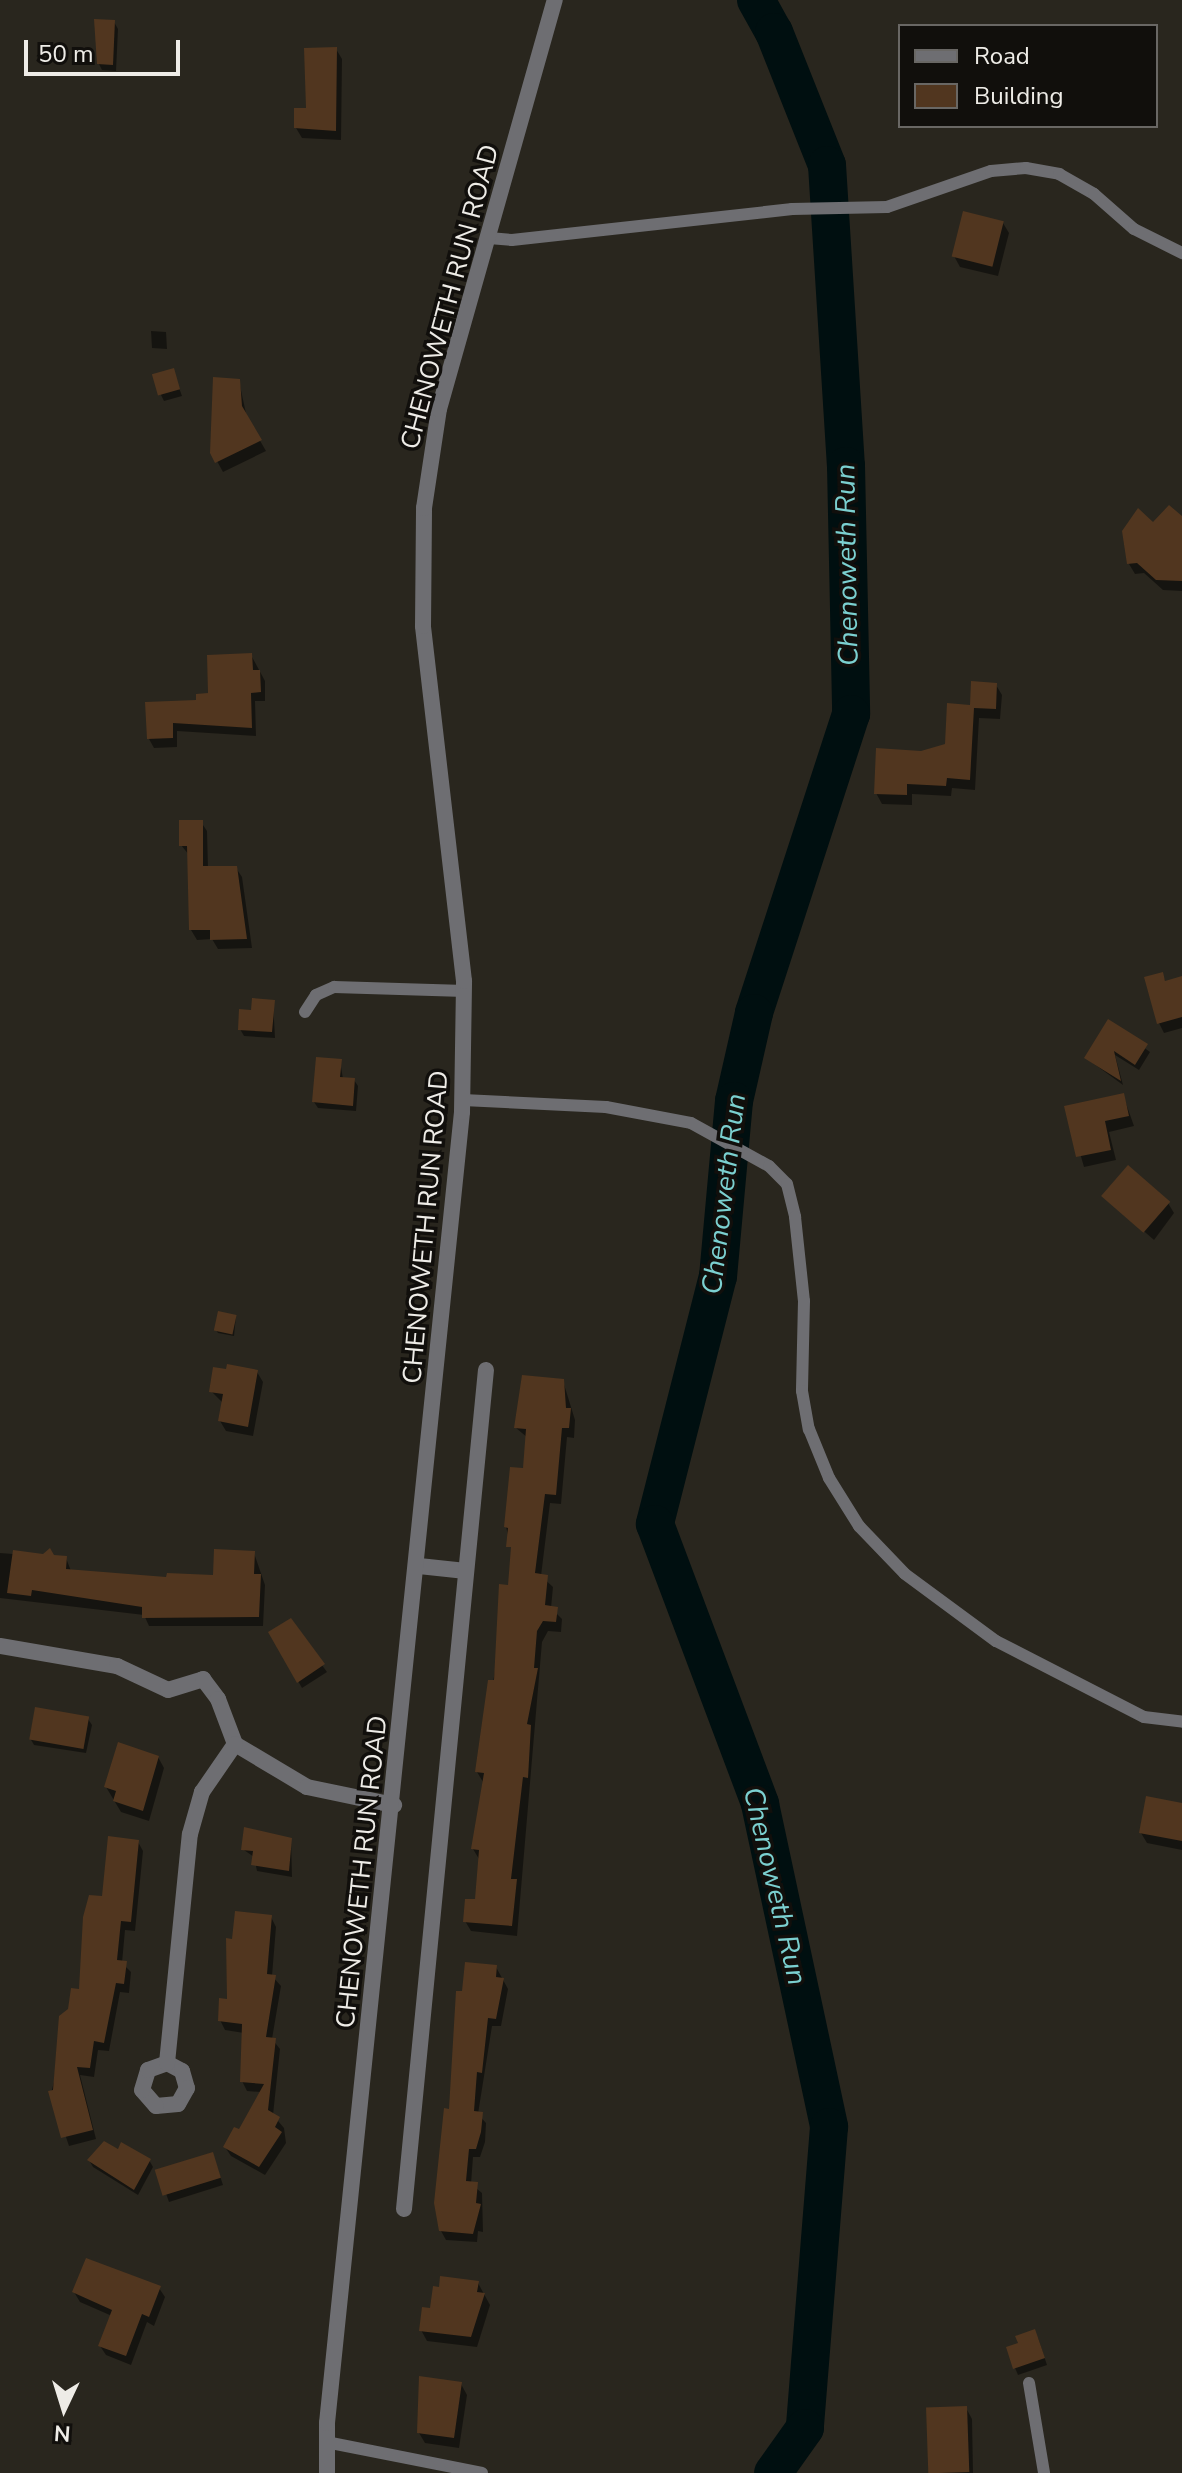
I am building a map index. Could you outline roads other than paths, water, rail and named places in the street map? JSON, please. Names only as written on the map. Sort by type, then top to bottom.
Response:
[{"type":"street","name":"CHENOWETH RUN ROAD","points":[[327,2473],[326,2442],[419,1566],[463,1100],[465,991],[459,905],[423,626],[424,508],[439,409],[555,0]]},
{"type":"street","points":[[404,2209],[486,1370]]},
{"type":"street","points":[[419,1566],[466,1571]]},
{"type":"street","points":[[0,1646],[117,1666],[168,1690],[203,1679],[218,1699],[235,1744],[307,1787],[394,1805]]},
{"type":"street","points":[[167,2063],[190,1834],[202,1792],[235,1744]]},
{"type":"lane","points":[[489,238],[512,240],[792,209],[887,207],[961,179],[1026,168],[1059,174],[1094,194],[1134,229],[1182,253]]},
{"type":"lane","points":[[305,1012],[316,995],[334,987],[465,991]]},
{"type":"lane","points":[[463,1100],[606,1107],[703,1130],[749,1154],[787,1184],[804,1301],[802,1391],[809,1429],[829,1478],[859,1526],[905,1574],[996,1641],[1144,1717],[1182,1722]]},
{"type":"lane","points":[[1029,2383],[1044,2473]]},
{"type":"lane","points":[[326,2442],[482,2473]]},
{"type":"waterway","name":"Chenoweth Run","points":[[756,0],[774,32],[827,165],[846,466],[851,714],[754,1013],[734,1101],[718,1276],[655,1524],[760,1804],[829,2127],[805,2428],[773,2473]]}]
